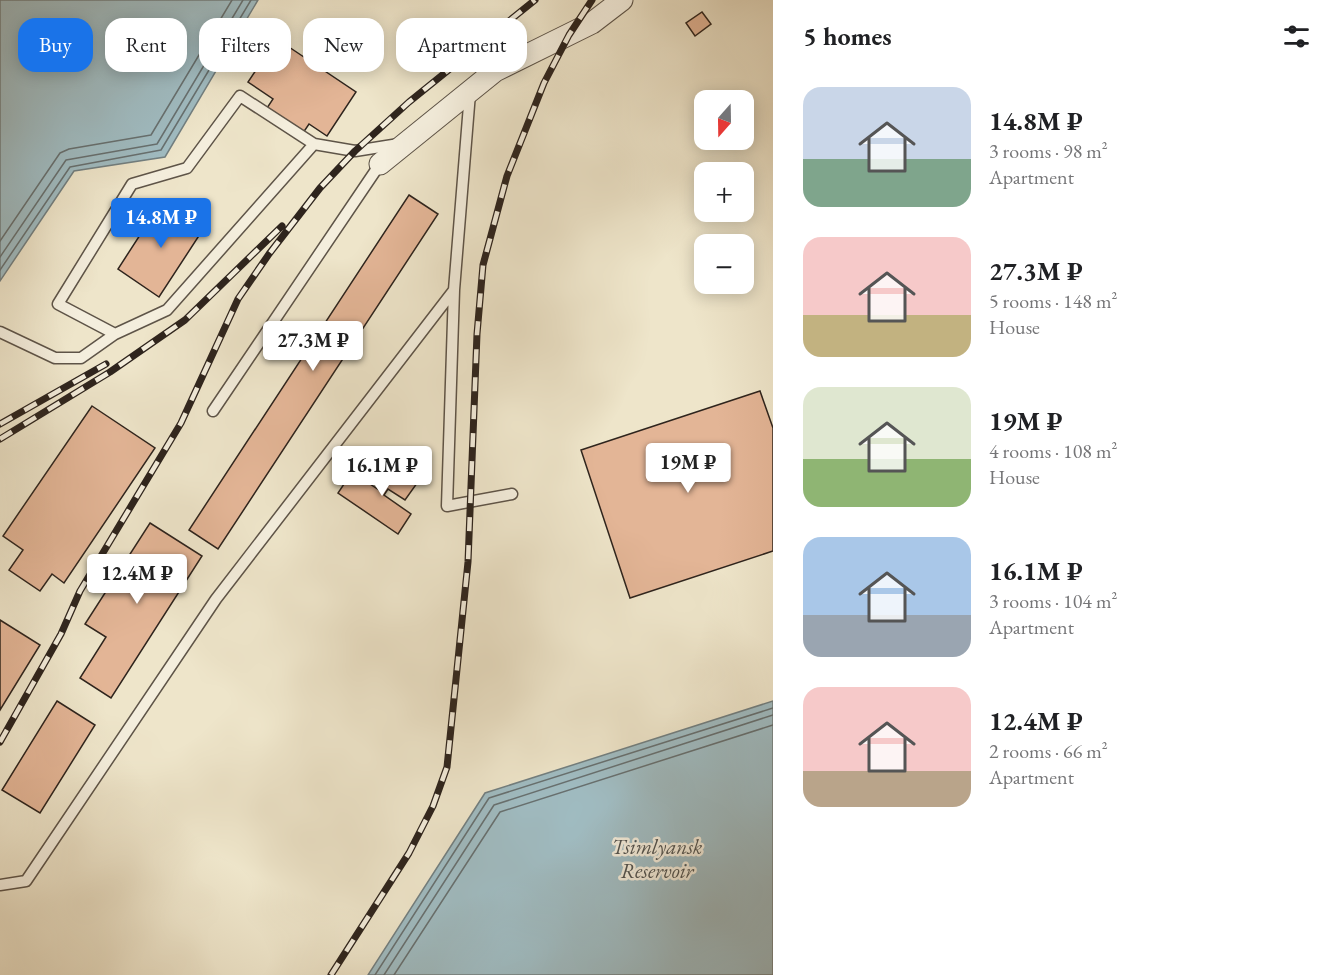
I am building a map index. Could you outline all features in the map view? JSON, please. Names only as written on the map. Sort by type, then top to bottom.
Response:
[{"type":"street","points":[[380,164],[495,71],[592,23],[622,0]]},
{"type":"lane","points":[[471,91],[454,290],[447,506],[512,494]]},
{"type":"lane","points":[[115,334],[58,304],[132,184],[187,168],[240,96],[314,144],[355,151],[406,143]]},
{"type":"lane","points":[[0,333],[55,358],[81,358],[115,334],[167,310],[314,144]]},
{"type":"lane","points":[[213,411],[380,164]]},
{"type":"lane","points":[[0,885],[26,881],[216,599],[454,290]]},
{"type":"water","points":[[0,0],[258,0],[247,18],[199,18],[199,72],[215,72],[165,157],[74,171],[0,281]]},
{"type":"water","name":"Tsimlyansk Reservoir","points":[[773,701],[773,975],[368,975],[485,793]]},
{"type":"building","points":[[702,12],[711,24],[695,36],[686,23]]},
{"type":"building","points":[[291,48],[303,56],[303,72],[326,72],[356,92],[327,136],[309,124],[303,133],[267,108],[273,99],[248,82],[255,72],[291,72]]},
{"type":"building","points":[[409,195],[438,214],[218,549],[189,530]]},
{"type":"building","points":[[162,201],[204,228],[159,297],[118,269]]},
{"type":"building","points":[[760,391],[773,428],[773,551],[630,598],[581,450]]},
{"type":"building","points":[[92,406],[155,448],[64,583],[52,574],[40,591],[9,570],[23,550],[3,536]]},
{"type":"building","points":[[397,463],[420,479],[405,500],[388,489],[384,495],[411,514],[398,534],[338,493],[352,472],[379,490]]},
{"type":"building","points":[[150,523],[202,556],[111,698],[80,678],[106,637],[85,624]]},
{"type":"building","points":[[0,620],[40,645],[0,710]]},
{"type":"building","points":[[57,701],[95,725],[40,813],[2,790]]},
{"type":"railway","points":[[0,742],[61,634],[80,591],[181,423],[238,299],[269,254],[320,188],[355,151],[409,102],[535,0]]},
{"type":"railway","points":[[331,975],[409,853],[433,806],[447,767],[468,562],[477,334],[483,265],[507,176],[544,83],[569,35],[592,0]]},
{"type":"railway","points":[[0,439],[110,372],[185,320],[282,226]]},
{"type":"railway","points":[[0,424],[106,364]]}]
